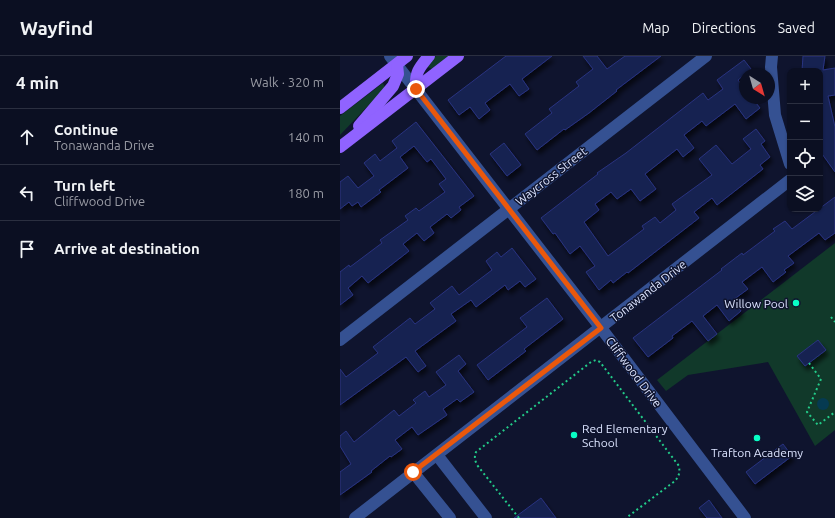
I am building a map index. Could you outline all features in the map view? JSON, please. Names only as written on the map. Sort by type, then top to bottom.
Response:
[{"type":"main road","points":[[340,108],[393,60],[407,56]]},
{"type":"main road","points":[[416,89],[416,77],[421,66],[429,56]]},
{"type":"main road","points":[[341,146],[458,56]]},
{"type":"main road","points":[[341,146],[393,86],[398,74],[393,60]]},
{"type":"street","name":"Waycross Street","points":[[340,340],[706,56]]},
{"type":"street","points":[[772,56],[771,67],[776,115],[787,154]]},
{"type":"street","name":"Cliffwood Drive","points":[[393,60],[601,328],[745,518]]},
{"type":"street","name":"Tonawanda Drive","points":[[355,518],[787,182]]},
{"type":"street","points":[[437,455],[486,518]]},
{"type":"street","points":[[413,472],[450,518]]},
{"type":"path","points":[[831,317],[835,322]]},
{"type":"path","points":[[519,518],[477,465],[474,456],[476,452],[591,362],[596,360],[600,362],[679,466],[680,471],[679,476],[675,481],[626,518]]},
{"type":"path","points":[[809,363],[821,379],[808,412],[818,425],[835,412]]},
{"type":"green space","points":[[436,56],[449,56],[432,69],[426,66]]},
{"type":"green space","points":[[383,83],[385,88],[340,135],[340,116]]},
{"type":"green space","name":"Willow Pool","points":[[835,243],[835,430],[815,446],[768,362],[688,375],[666,391],[657,380]]},
{"type":"water","points":[[821,398],[825,398],[829,404],[825,410],[821,410],[817,406],[817,402]]},
{"type":"building","points":[[506,56],[552,56],[522,79],[529,89],[519,96],[510,84],[485,103],[490,110],[479,119],[470,107],[459,115],[448,100]]},
{"type":"building","points":[[583,56],[597,56],[607,69],[625,56],[661,56],[616,90],[617,91],[589,113],[565,130],[564,129],[537,150],[525,134],[552,113],[549,109],[579,86],[576,82],[593,69]]},
{"type":"building","points":[[803,56],[825,56],[823,70],[823,68],[802,68]]},
{"type":"building","points":[[744,60],[750,68],[739,68],[739,104],[757,104],[760,108],[746,119],[735,104],[706,126],[702,121],[684,135],[694,148],[683,157],[677,149],[645,174],[656,189],[640,201],[631,189],[617,199],[611,192],[595,204],[599,210],[584,222],[608,256],[644,229],[642,226],[655,217],[660,223],[676,210],[672,204],[712,175],[699,159],[716,145],[732,164],[751,149],[743,139],[756,129],[765,141],[761,144],[770,157],[760,165],[763,169],[717,205],[712,198],[694,212],[699,218],[628,273],[627,272],[613,283],[611,280],[599,290],[586,272],[595,266],[580,246],[570,254],[555,233],[553,234],[541,218],[598,174],[597,173],[626,153],[703,93],[708,100],[723,89],[717,80]]},
{"type":"building","points":[[835,68],[835,95],[828,96],[835,127],[835,172],[823,155],[823,70]]},
{"type":"building","points":[[416,122],[474,196],[459,207],[461,210],[451,218],[447,214],[430,227],[434,233],[424,241],[417,233],[403,244],[409,251],[368,283],[362,276],[348,288],[353,295],[340,305],[340,272],[349,265],[350,267],[382,243],[380,240],[408,220],[405,216],[416,208],[419,211],[445,192],[439,184],[446,179],[431,159],[427,162],[414,146],[400,157],[408,168],[379,190],[381,192],[361,207],[358,202],[352,206],[349,202],[340,209],[340,182],[348,176],[358,188],[374,176],[364,163],[375,154],[380,161],[397,148],[392,141]]},
{"type":"building","points":[[504,143],[521,165],[507,176],[490,154]]},
{"type":"building","points":[[835,197],[835,233],[825,240],[819,233],[788,256],[794,263],[784,270],[786,272],[773,282],[762,267],[742,282],[748,289],[733,300],[741,311],[729,321],[717,305],[703,316],[717,334],[708,341],[692,321],[648,357],[633,338],[742,253],[743,255],[775,231],[773,229],[785,221],[792,229],[815,212],[823,212],[823,206]]},
{"type":"building","points":[[512,248],[536,279],[525,287],[520,281],[508,290],[505,285],[476,307],[471,300],[451,314],[456,321],[415,351],[426,366],[418,372],[406,357],[340,405],[340,369],[346,377],[378,353],[373,347],[410,318],[415,324],[435,309],[430,303],[452,286],[459,295],[492,270],[486,261],[497,252],[501,257]]},
{"type":"building","points":[[547,298],[563,319],[524,349],[526,351],[488,380],[477,365],[527,327],[520,318]]},
{"type":"building","points":[[818,340],[826,350],[805,366],[797,356]]},
{"type":"building","points":[[459,355],[466,364],[458,371],[474,392],[460,402],[457,399],[443,409],[447,415],[418,435],[412,427],[395,440],[402,449],[391,457],[390,456],[371,471],[372,472],[340,495],[340,472],[351,464],[340,446],[340,436],[346,431],[354,442],[394,410],[399,416],[416,403],[413,400],[425,391],[429,397],[446,385],[436,372]]},
{"type":"building","points":[[783,444],[792,456],[755,484],[746,472]]},
{"type":"building","points":[[541,498],[556,518],[514,518]]},
{"type":"building","points":[[709,500],[722,518],[707,518],[699,508]]},
{"type":"place","name":"Willow Pool","points":[[796,303]]},
{"type":"place","name":"Red Elementary School","points":[[574,435]]},
{"type":"place","name":"Trafton Academy","points":[[757,438]]},
{"type":"route","points":[[413,472],[601,328],[416,89]]}]
